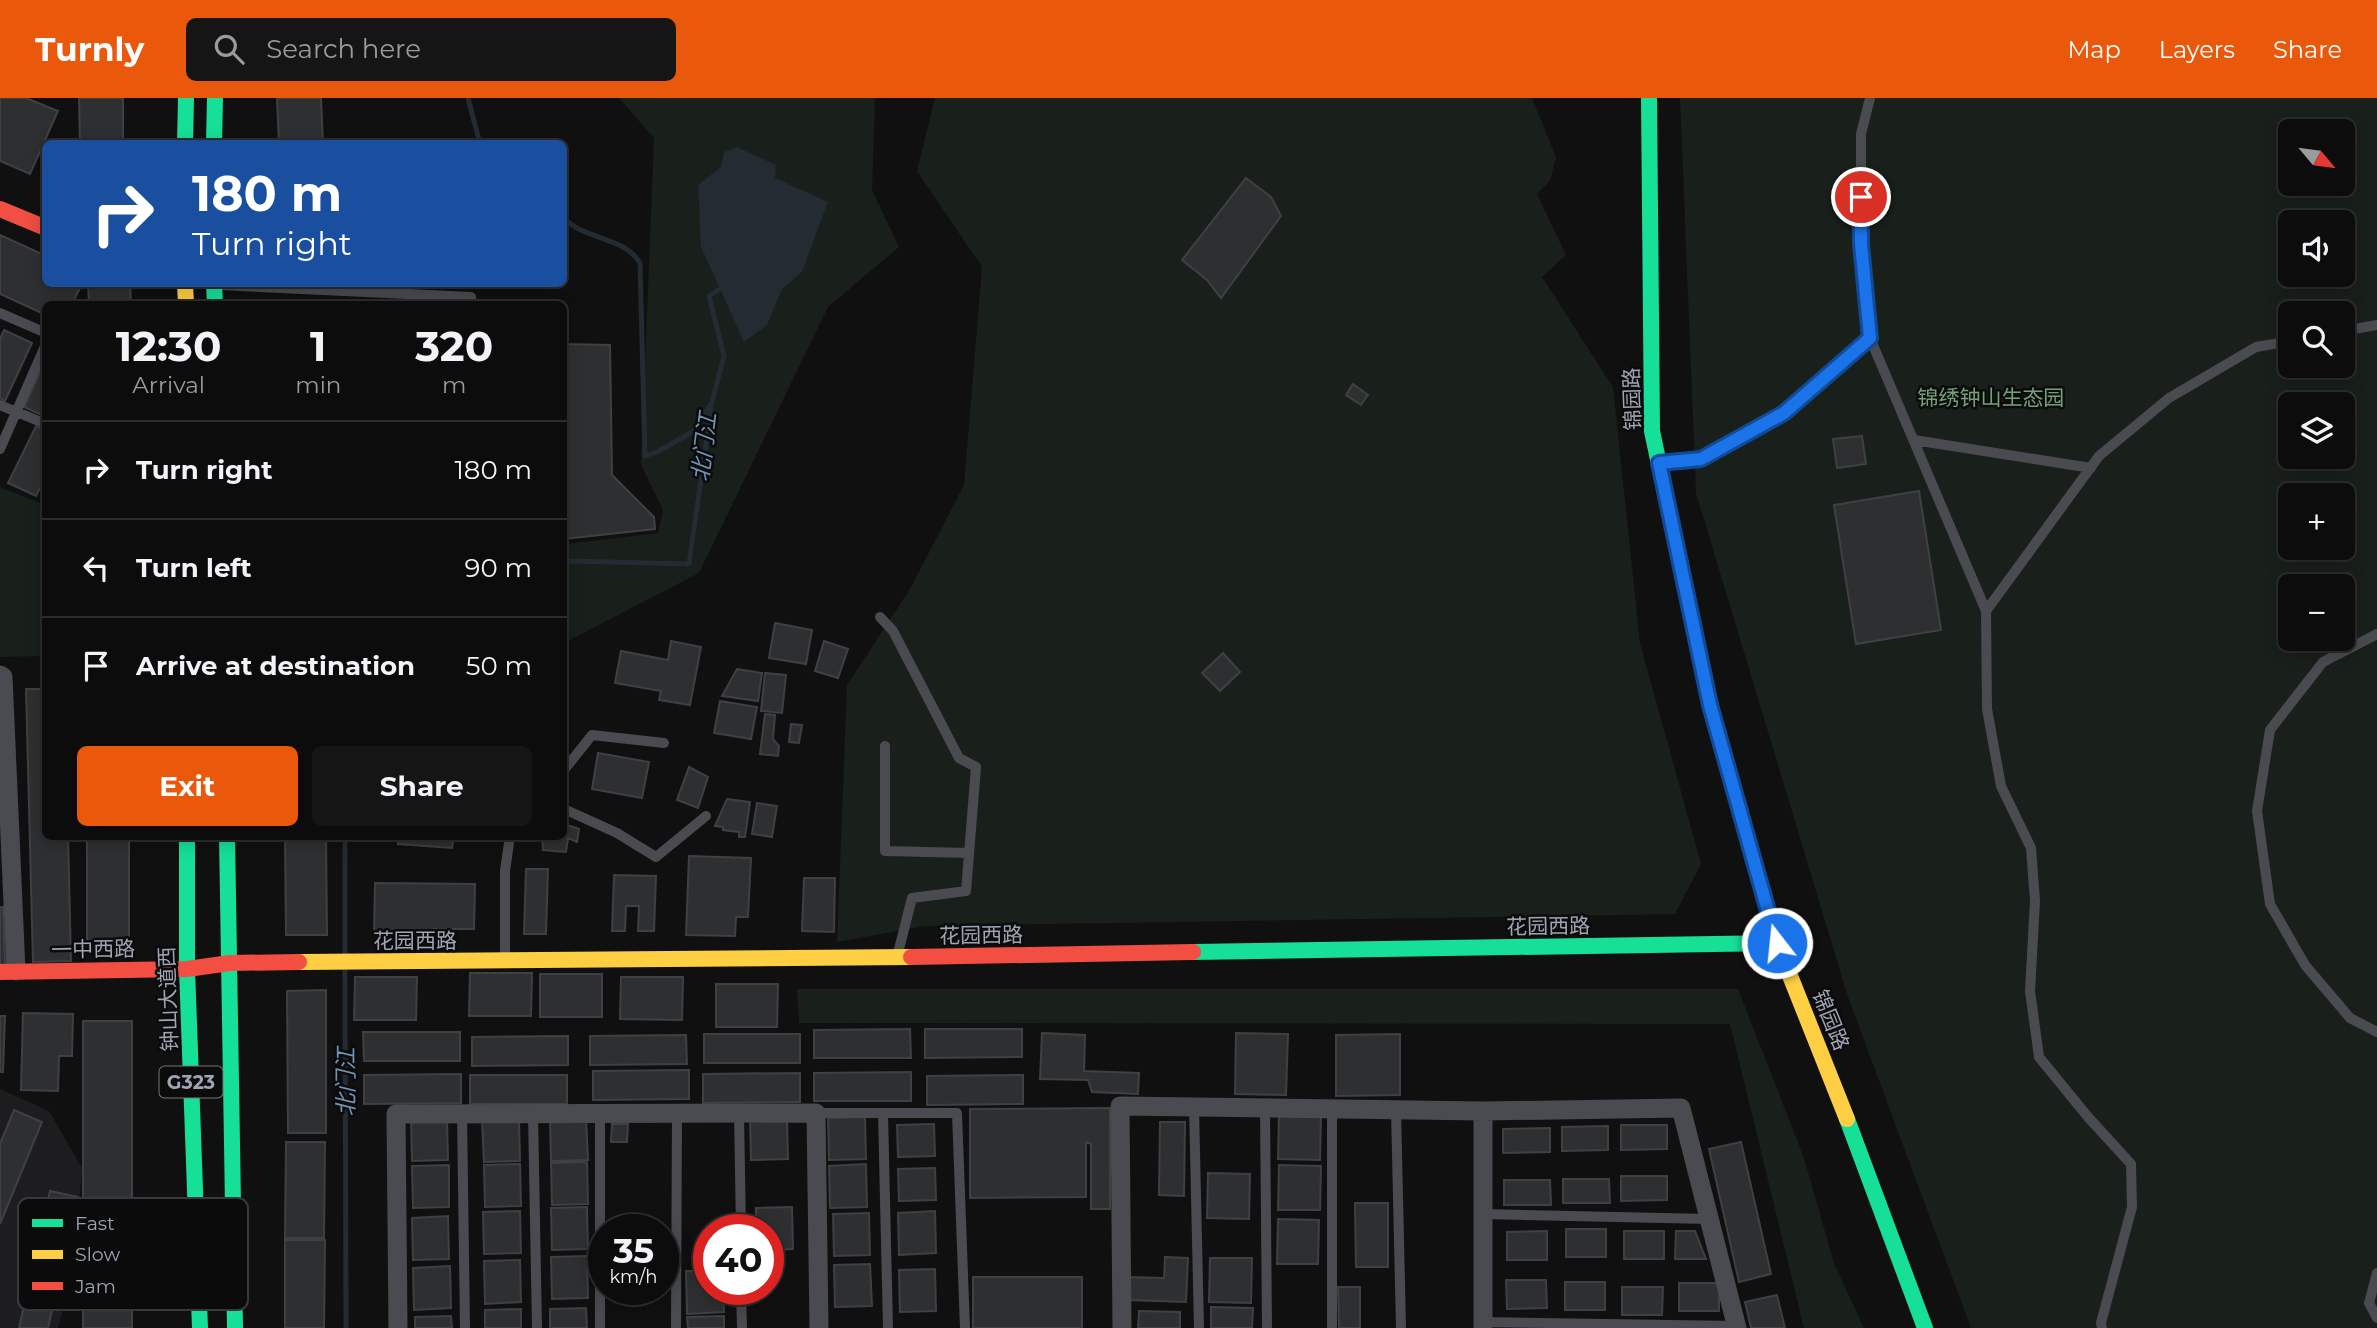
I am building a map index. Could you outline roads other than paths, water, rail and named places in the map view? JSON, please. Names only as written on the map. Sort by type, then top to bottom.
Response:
[{"type":"main road","points":[[185,140],[186,98]]},
{"type":"main road","points":[[214,140],[215,98]]},
{"type":"main road","name":"锦园路","points":[[1649,98],[1652,431],[1710,705],[1777,943],[1820,1048],[1925,1328]]},
{"type":"main road","points":[[0,209],[42,226]]},
{"type":"main road","name":"钟山大道西","points":[[187,840],[187,969],[195,1198]]},
{"type":"main road","name":"G323","points":[[228,840],[233,1198]]},
{"type":"main road","name":"花园西路","points":[[187,969],[230,963],[897,957],[1777,943]]},
{"type":"main road","name":"一中西路","points":[[8,972],[187,969]]},
{"type":"main road","name":"钟山大道西","points":[[199,1310],[200,1328]]},
{"type":"main road","name":"G323","points":[[235,1310],[235,1328]]},
{"type":"street","points":[[2,676],[8,972]]},
{"type":"street","points":[[1122,1328],[1120,1106],[1483,1111],[1681,1108],[1737,1327]]},
{"type":"street","points":[[1483,1111],[1483,1325]]},
{"type":"street","points":[[398,1328],[396,1114],[816,1113],[819,1328]]},
{"type":"lane","points":[[1870,98],[1861,134],[1861,244],[1870,338],[1986,611],[1987,709],[2001,786],[2031,848],[2035,901],[2030,991],[2039,1057],[2131,1164],[2132,1207],[2101,1323],[2102,1328]]},
{"type":"lane","points":[[273,287],[471,297],[471,301]]},
{"type":"lane","points":[[0,313],[42,332]]},
{"type":"lane","points":[[2355,329],[2377,326]]},
{"type":"lane","points":[[1659,463],[1701,459],[1784,413],[1870,338]]},
{"type":"lane","points":[[1986,611],[2099,456],[2169,398],[2256,347],[2278,343]]},
{"type":"lane","points":[[0,449],[42,353]]},
{"type":"lane","points":[[0,405],[42,422]]},
{"type":"lane","points":[[1914,440],[2091,468]]},
{"type":"lane","points":[[880,617],[893,631],[959,758],[976,767],[966,891],[912,898],[897,957]]},
{"type":"lane","points":[[2377,634],[2323,662],[2270,730],[2257,811],[2270,904],[2305,965],[2350,1018],[2377,1032]]},
{"type":"lane","points":[[567,767],[592,735],[664,743]]},
{"type":"lane","points":[[885,746],[885,851],[969,853]]},
{"type":"lane","points":[[567,810],[617,833],[656,857],[706,816]]},
{"type":"lane","points":[[505,961],[505,871],[509,840]]},
{"type":"lane","points":[[1194,1107],[1199,1328]]},
{"type":"lane","points":[[1265,1108],[1267,1328]]},
{"type":"lane","points":[[1332,1109],[1332,1328]]},
{"type":"lane","points":[[1396,1110],[1401,1328]]},
{"type":"lane","points":[[739,1113],[741,1214]]},
{"type":"lane","points":[[816,1113],[957,1113],[965,1328]]},
{"type":"lane","points":[[883,1113],[888,1328]]},
{"type":"lane","points":[[461,1114],[465,1328]]},
{"type":"lane","points":[[533,1114],[537,1328]]},
{"type":"lane","points":[[600,1114],[600,1328]]},
{"type":"lane","points":[[676,1328],[677,1114]]},
{"type":"lane","points":[[1483,1214],[1709,1219]]},
{"type":"lane","points":[[2377,1273],[2370,1303],[2377,1318]]},
{"type":"lane","points":[[741,1305],[742,1328]]},
{"type":"lane","points":[[1483,1325],[1737,1327]]},
{"type":"waterway","name":"北门江","points":[[468,98],[479,140]]},
{"type":"waterway","name":"北门江","points":[[567,221],[582,231],[624,248],[640,263],[645,456],[694,431],[712,402],[689,564],[567,562]]},
{"type":"waterway","points":[[712,402],[724,356],[709,296],[720,289]]},
{"type":"waterway","name":"北门江","points":[[345,840],[345,956]]},
{"type":"waterway","name":"北门江","points":[[345,969],[346,1328]]},
{"type":"park label","name":"锦绣钟山生态园","points":[[1991,397]]}]
